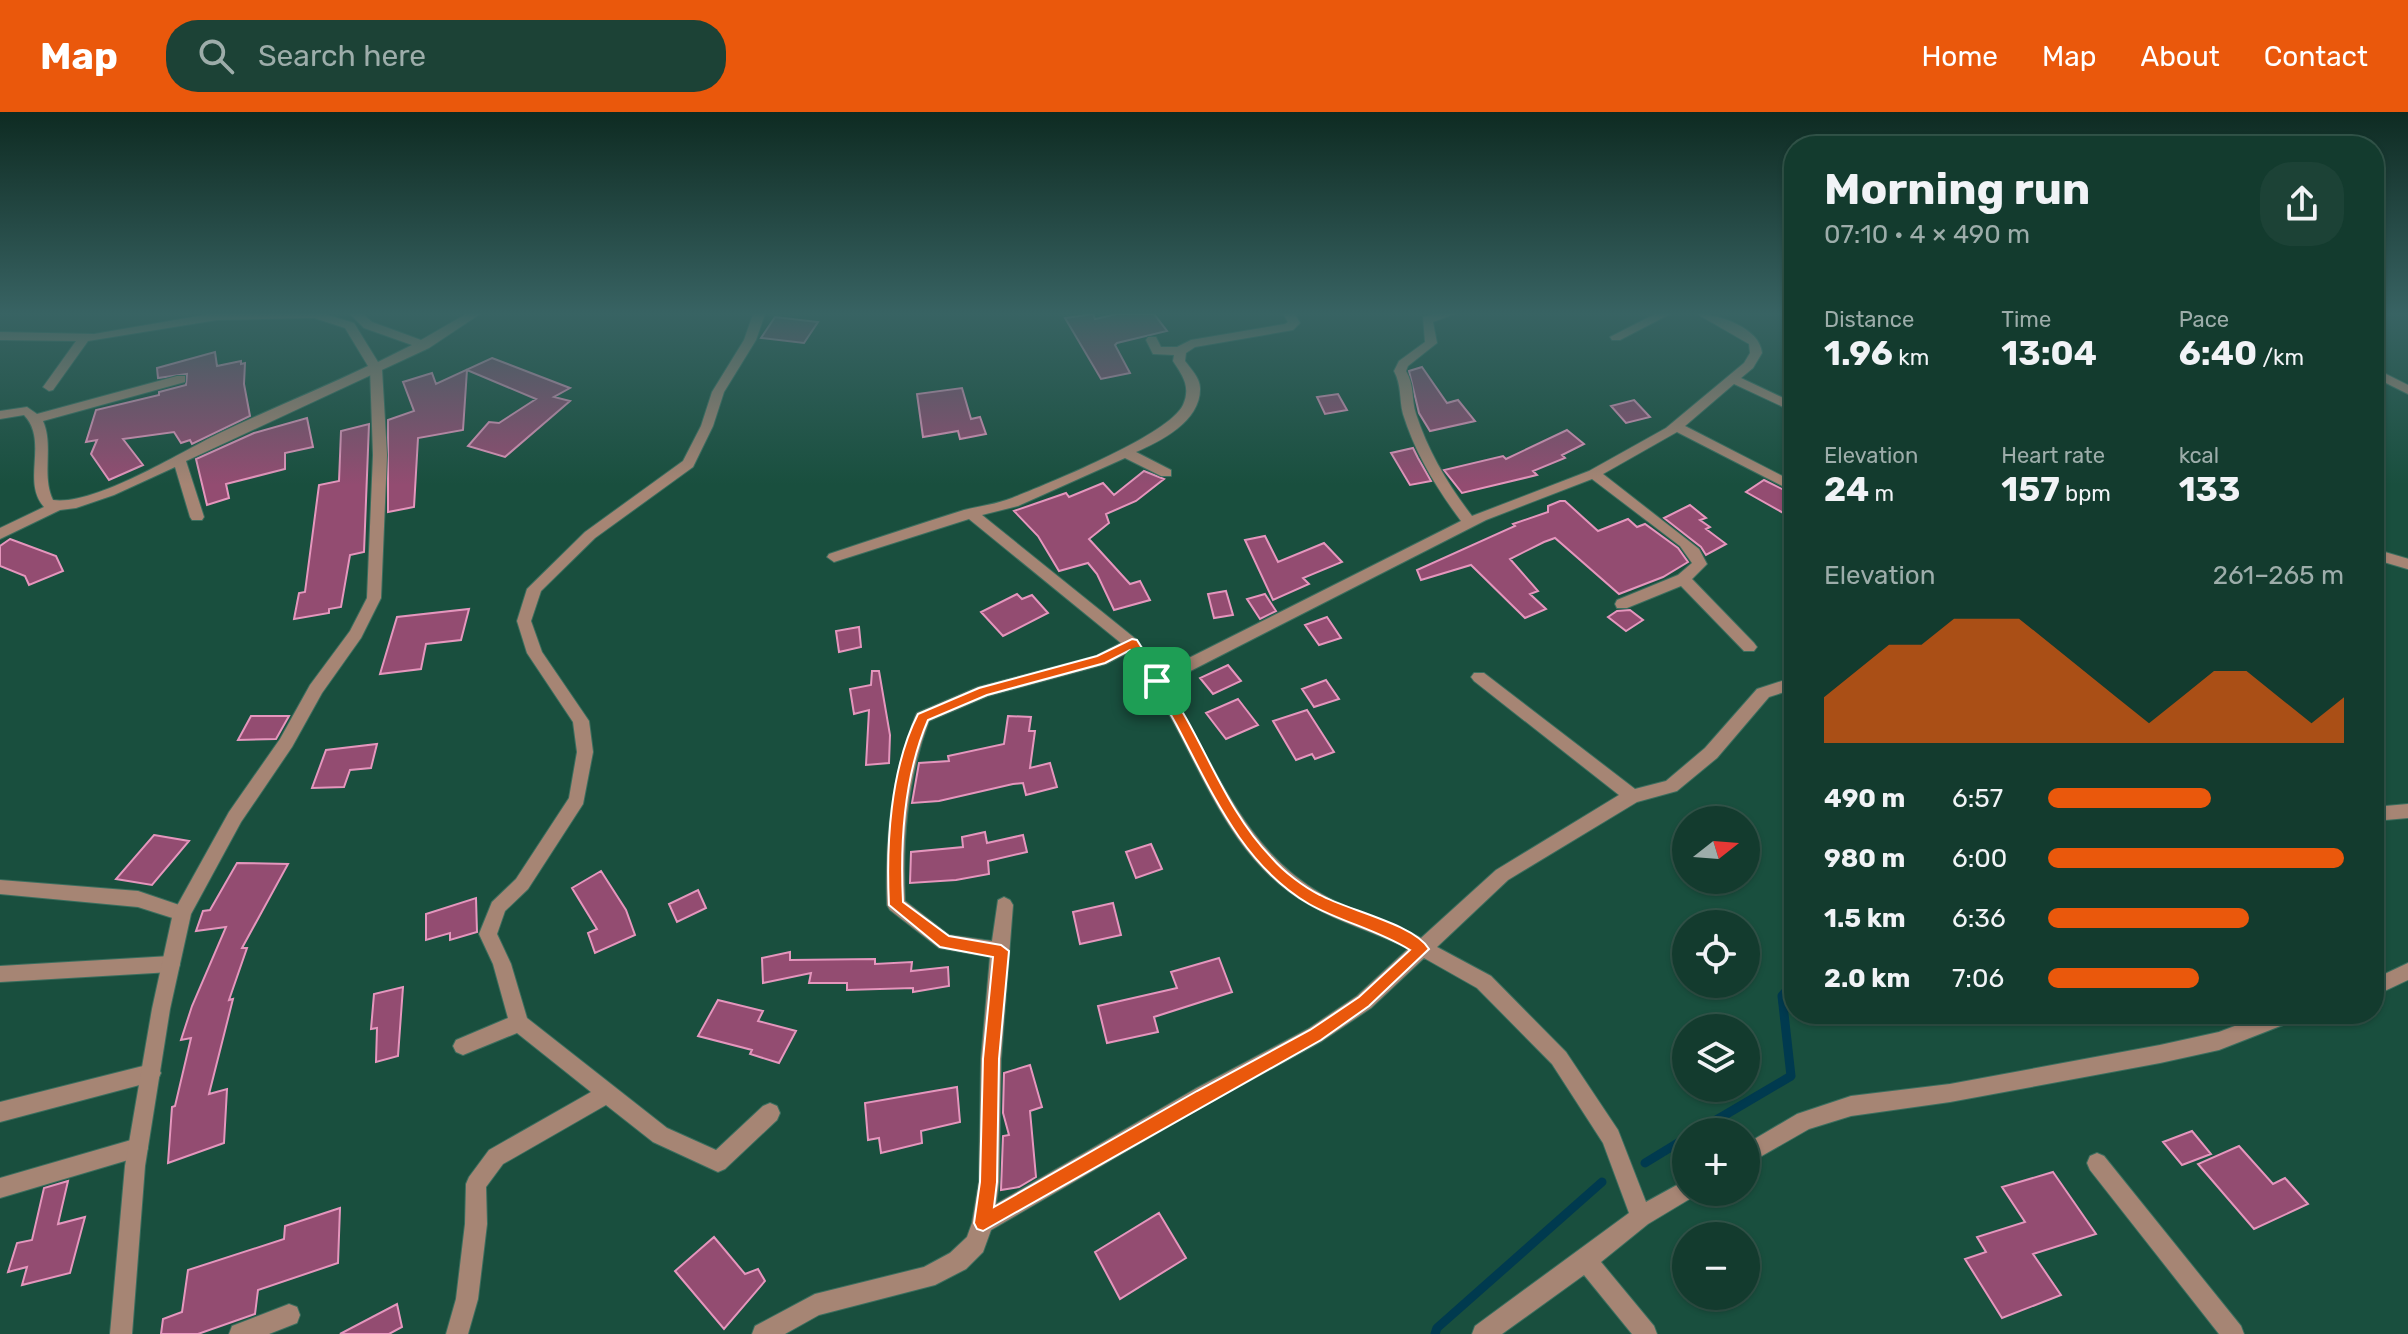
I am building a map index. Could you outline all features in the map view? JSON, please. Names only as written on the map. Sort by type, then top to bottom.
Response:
[{"type":"street","points":[[49,387],[60,371]]},
{"type":"street","points":[[0,534],[57,506],[97,496],[372,371]]},
{"type":"street","points":[[121,1334],[138,1148],[182,913],[235,817],[286,743],[316,689],[356,634],[374,598],[380,455],[376,371]]},
{"type":"street","points":[[731,371],[718,392],[707,426],[688,464],[590,535],[534,589],[524,621],[535,653],[581,721],[585,752],[577,799],[522,884],[498,907],[488,934],[502,964],[519,1023],[660,1135],[718,1162],[770,1113]]},
{"type":"street","points":[[834,557],[971,513],[1013,503],[1153,440],[1177,423],[1189,406],[1194,388],[1186,371]]},
{"type":"street","points":[[1400,371],[1410,385],[1408,409],[1420,438],[1445,492],[1470,523]]},
{"type":"street","points":[[1157,681],[1470,523],[1594,474],[1677,427],[1742,371]]},
{"type":"street","points":[[2384,377],[2408,390]]},
{"type":"street","points":[[38,418],[181,379]]},
{"type":"street","points":[[1733,379],[1784,403]]},
{"type":"street","points":[[0,415],[27,411],[38,418],[41,432],[40,493],[47,503],[57,506]]},
{"type":"street","points":[[1677,427],[1784,483]]},
{"type":"street","points":[[1125,452],[1166,473]]},
{"type":"street","points":[[179,458],[197,517]]},
{"type":"street","points":[[1594,474],[1694,552],[1700,564],[1683,579],[1622,604]]},
{"type":"street","points":[[971,513],[1132,644],[1157,681],[1244,835],[1269,865],[1314,899],[1399,935],[1484,982],[1559,1058],[1611,1137],[1641,1217]]},
{"type":"street","points":[[1683,579],[1749,647]]},
{"type":"street","points":[[1001,951],[945,942],[896,905],[893,849],[912,741],[923,717],[984,691],[1101,660],[1132,644]]},
{"type":"street","points":[[1479,677],[1632,796]]},
{"type":"street","points":[[983,1223],[1202,1096],[1315,1035],[1364,1002],[1502,875],[1632,796],[1671,786],[1711,753],[1763,693],[1784,686]]},
{"type":"street","points":[[2384,813],[2408,811]]},
{"type":"street","points":[[0,887],[138,899],[182,913]]},
{"type":"street","points":[[763,1334],[815,1305],[927,1277],[958,1261],[975,1244],[983,1223],[989,1182],[991,1059],[1004,905]]},
{"type":"street","points":[[0,974],[171,964]]},
{"type":"street","points":[[2384,983],[2408,971]]},
{"type":"street","points":[[463,1046],[519,1023]]},
{"type":"street","points":[[1760,1147],[1804,1121],[1851,1106],[1950,1093],[2160,1054],[2219,1041],[2263,1024]]},
{"type":"street","points":[[0,1112],[151,1073]]},
{"type":"street","points":[[457,1334],[467,1299],[476,1224],[476,1184],[496,1157],[606,1094]]},
{"type":"street","points":[[0,1188],[138,1148]]},
{"type":"street","points":[[2097,1163],[2233,1334]]},
{"type":"street","points":[[1483,1334],[1641,1217],[1672,1198]]},
{"type":"street","points":[[1586,1260],[1646,1334]]},
{"type":"street","points":[[240,1334],[289,1315]]},
{"type":"lane","points":[[2384,557],[2408,564]]},
{"type":"building","points":[[157,371],[245,371],[250,416],[192,444],[190,440],[181,443],[174,432],[123,439],[143,465],[109,480],[91,454],[97,440],[86,442],[96,410],[159,395],[159,392],[186,385],[187,374],[158,378]]},
{"type":"building","points":[[467,371],[463,430],[418,438],[414,507],[388,512],[388,420],[414,411],[403,382],[432,373],[436,384]]},
{"type":"building","points":[[469,371],[526,371],[570,388],[554,397],[570,401],[505,457],[468,446],[489,422],[499,423],[536,399]]},
{"type":"building","points":[[1096,371],[1130,373],[1101,379]]},
{"type":"building","points":[[1409,371],[1425,371],[1447,403],[1458,400],[1475,421],[1430,431],[1419,413]]},
{"type":"building","points":[[962,388],[971,419],[980,417],[986,434],[960,439],[958,431],[923,437],[917,394]]},
{"type":"building","points":[[1338,394],[1347,410],[1325,414],[1317,397]]},
{"type":"building","points":[[1634,400],[1650,417],[1626,423],[1611,406]]},
{"type":"building","points":[[307,418],[313,447],[285,453],[285,469],[226,484],[229,498],[207,505],[196,459],[254,433]]},
{"type":"building","points":[[369,424],[364,552],[350,555],[341,607],[329,609],[329,613],[294,619],[299,593],[305,592],[319,485],[339,481],[341,431]]},
{"type":"building","points":[[1567,430],[1584,444],[1562,455],[1565,458],[1533,471],[1537,475],[1462,493],[1444,470],[1503,456],[1506,459]]},
{"type":"building","points":[[1413,448],[1431,481],[1410,485],[1391,453]]},
{"type":"building","points":[[1144,471],[1164,479],[1136,501],[1106,514],[1109,523],[1089,539],[1130,584],[1140,581],[1150,600],[1114,610],[1097,574],[1088,563],[1059,571],[1038,536],[1014,511],[1066,493],[1069,497],[1103,483],[1114,495]]},
{"type":"building","points":[[1764,480],[1784,490],[1784,513],[1746,492]]},
{"type":"building","points":[[1565,501],[1598,531],[1628,519],[1637,527],[1645,524],[1678,548],[1688,562],[1663,577],[1619,594],[1555,538],[1510,559],[1538,591],[1530,594],[1546,609],[1525,618],[1471,565],[1421,580],[1417,570],[1515,526],[1513,524],[1548,512],[1548,506]]},
{"type":"building","points":[[1690,505],[1706,518],[1700,520],[1710,527],[1706,529],[1726,544],[1706,555],[1701,547],[1664,518]]},
{"type":"building","points":[[1265,536],[1278,562],[1324,543],[1342,562],[1303,578],[1309,584],[1273,600],[1245,540]]},
{"type":"building","points":[[10,539],[56,556],[63,571],[29,585],[25,576],[0,566],[0,546]]},
{"type":"building","points":[[1226,591],[1233,615],[1214,618],[1208,594]]},
{"type":"building","points":[[1017,594],[1022,599],[1032,595],[1048,613],[1003,636],[981,612]]},
{"type":"building","points":[[1265,594],[1276,611],[1260,619],[1247,599]]},
{"type":"building","points":[[469,609],[461,640],[426,644],[421,669],[380,674],[397,617]]},
{"type":"building","points":[[1630,610],[1643,620],[1626,631],[1608,617],[1617,611]]},
{"type":"building","points":[[1327,617],[1341,638],[1319,645],[1305,625]]},
{"type":"building","points":[[859,627],[861,647],[839,652],[836,631]]},
{"type":"building","points":[[1228,665],[1241,681],[1213,694],[1200,678]]},
{"type":"building","points":[[872,671],[879,671],[890,735],[889,763],[866,765],[869,710],[854,714],[850,689],[871,685]]},
{"type":"building","points":[[1326,680],[1339,699],[1314,707],[1302,689]]},
{"type":"building","points":[[1238,699],[1258,725],[1226,739],[1206,713]]},
{"type":"building","points":[[1307,710],[1334,752],[1315,759],[1312,754],[1296,760],[1273,721]]},
{"type":"building","points":[[251,716],[289,716],[276,739],[238,740]]},
{"type":"building","points":[[1008,716],[1031,717],[1029,731],[1035,731],[1030,768],[1050,763],[1057,787],[1026,795],[1023,783],[1013,784],[939,801],[912,803],[919,763],[949,761],[948,756],[1004,744]]},
{"type":"building","points":[[377,744],[371,768],[350,770],[344,787],[312,788],[326,750]]},
{"type":"building","points":[[985,832],[987,843],[1023,835],[1027,852],[988,861],[989,874],[910,883],[911,852],[963,847],[962,837]]},
{"type":"building","points":[[154,835],[189,841],[152,885],[116,879]]},
{"type":"building","points":[[1151,844],[1162,869],[1136,878],[1126,852]]},
{"type":"building","points":[[237,863],[288,864],[242,948],[247,948],[229,1000],[233,999],[209,1094],[227,1089],[224,1143],[168,1163],[172,1107],[175,1106],[191,1038],[181,1040],[226,927],[196,931],[203,911],[210,910]]},
{"type":"building","points":[[601,871],[626,910],[635,935],[595,953],[588,933],[597,929],[572,888]]},
{"type":"building","points":[[698,890],[706,908],[677,922],[669,904]]},
{"type":"building","points":[[476,898],[477,932],[450,940],[450,933],[426,940],[426,914]]},
{"type":"building","points":[[1113,903],[1121,935],[1080,944],[1073,912]]},
{"type":"building","points":[[790,952],[790,960],[875,959],[875,964],[912,962],[911,971],[948,967],[949,986],[913,992],[913,988],[847,990],[847,983],[809,983],[811,973],[763,983],[762,958]]},
{"type":"building","points":[[1219,958],[1232,992],[1154,1017],[1158,1032],[1107,1043],[1098,1006],[1177,988],[1171,972]]},
{"type":"building","points":[[403,987],[398,1056],[376,1062],[377,1028],[371,1029],[374,994]]},
{"type":"building","points":[[718,1000],[763,1011],[758,1021],[796,1031],[779,1063],[750,1054],[752,1050],[698,1036]]},
{"type":"building","points":[[1030,1065],[1042,1107],[1030,1111],[1036,1177],[1019,1187],[1001,1190],[1003,1136],[1009,1135],[1003,1113],[1004,1073]]},
{"type":"building","points":[[957,1087],[960,1122],[921,1131],[922,1143],[881,1153],[879,1138],[868,1140],[865,1103]]},
{"type":"building","points":[[2192,1131],[2211,1154],[2182,1165],[2163,1142]]},
{"type":"building","points":[[2239,1146],[2273,1184],[2285,1178],[2308,1204],[2254,1229],[2198,1164]]},
{"type":"building","points":[[2053,1172],[2096,1234],[2033,1254],[2061,1295],[2002,1318],[1965,1259],[1986,1252],[1977,1237],[2025,1222],[2002,1187]]},
{"type":"building","points":[[68,1181],[58,1224],[85,1217],[70,1273],[22,1285],[27,1267],[8,1272],[17,1243],[32,1240],[44,1188]]},
{"type":"building","points":[[340,1208],[338,1263],[258,1290],[255,1314],[198,1334],[161,1334],[163,1319],[182,1312],[188,1270],[284,1239],[285,1226]]},
{"type":"building","points":[[1159,1213],[1186,1258],[1120,1299],[1095,1252]]},
{"type":"building","points":[[714,1237],[745,1274],[758,1269],[765,1281],[724,1329],[675,1271]]},
{"type":"building","points":[[397,1304],[402,1327],[389,1334],[340,1334]]},
{"type":"waterway","points":[[1784,994],[1784,1014]]},
{"type":"waterway","points":[[1720,1118],[1791,1076],[1785,1024]]},
{"type":"waterway","points":[[1645,1163],[1672,1147]]},
{"type":"waterway","points":[[1435,1334],[1437,1328],[1602,1182]]},
{"type":"route","points":[[1132,644],[1157,681],[1206,773],[1244,835],[1269,865],[1314,899],[1399,935],[1421,949],[1364,1002],[1315,1035],[1202,1096],[983,1223],[989,1182],[991,1059],[1001,951],[945,942],[896,905],[893,849],[912,741],[923,717],[984,691],[1101,660],[1132,644]]}]
